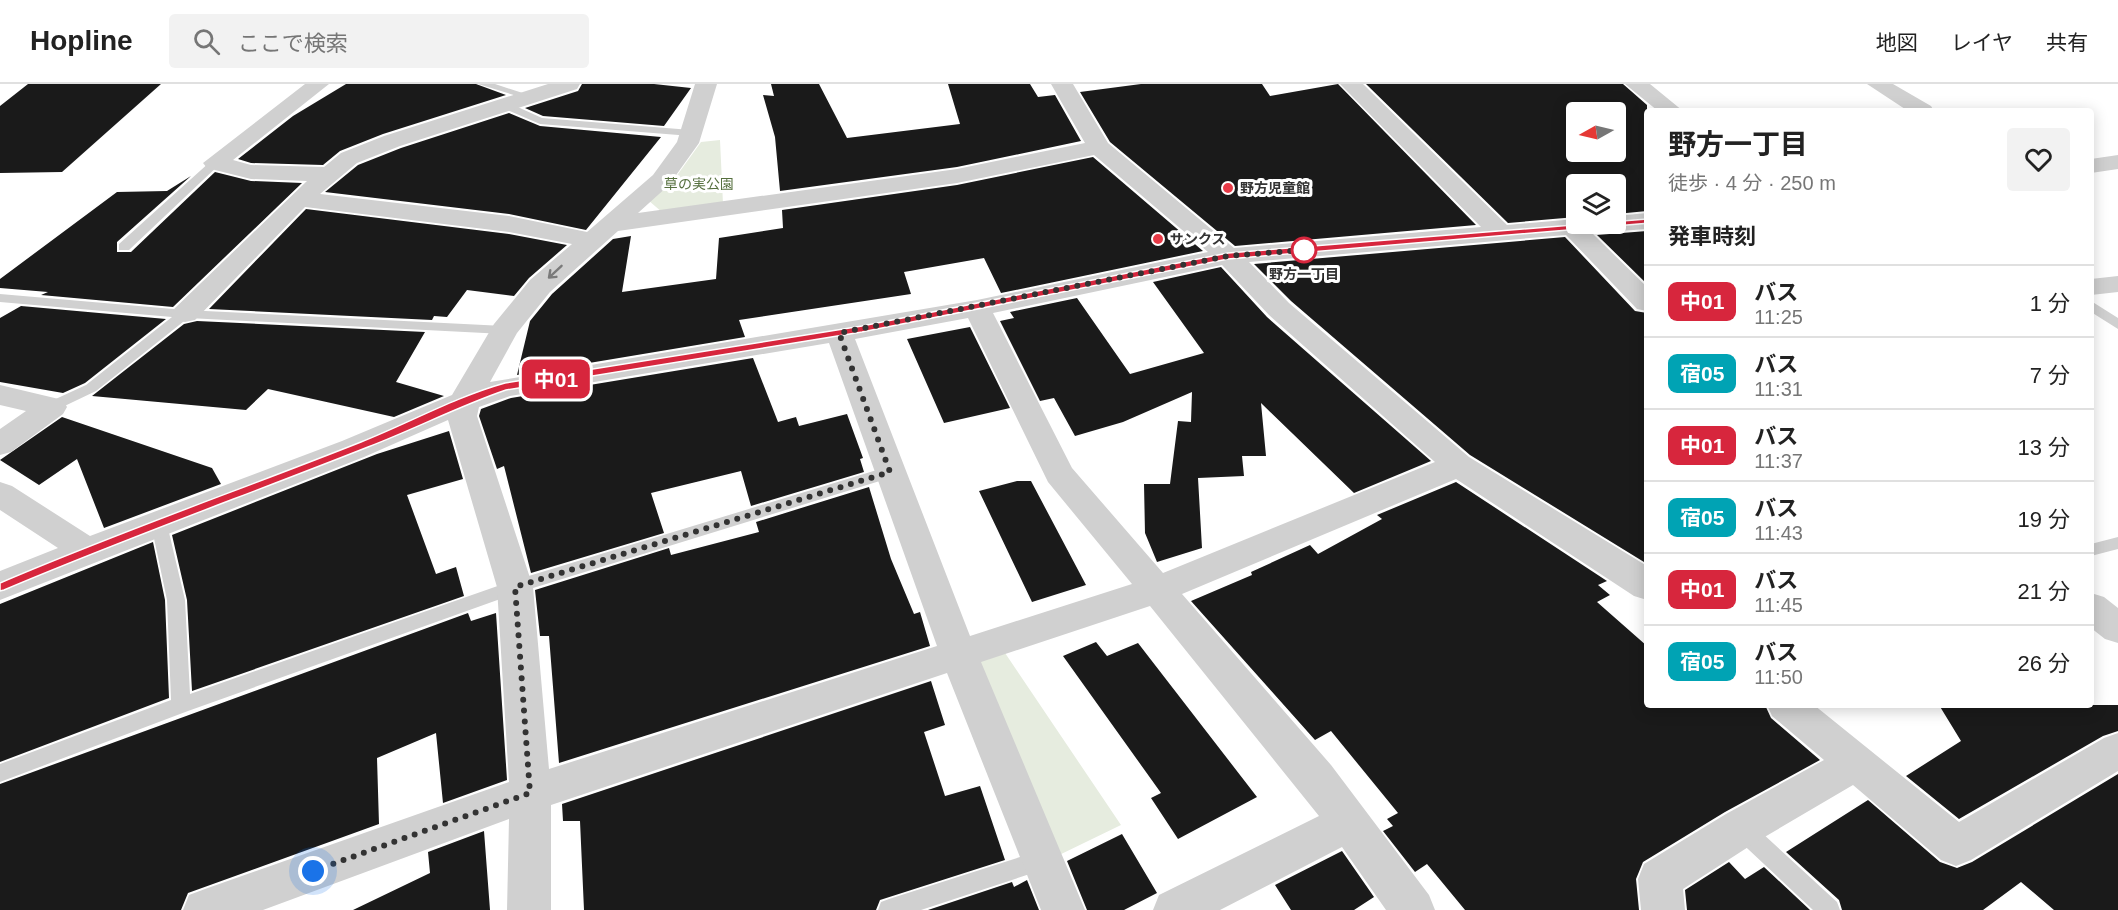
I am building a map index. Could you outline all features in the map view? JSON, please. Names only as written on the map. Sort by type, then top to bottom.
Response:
[{"type":"street","points":[[215,163],[318,84]]},
{"type":"street","points":[[185,314],[299,200],[350,158],[392,141],[507,106],[569,84]]},
{"type":"street","points":[[529,910],[530,793],[515,587],[462,416],[465,400],[504,330],[540,285],[598,232],[661,180],[688,143],[706,84]]},
{"type":"street","points":[[1062,84],[1099,147],[1228,256],[1280,309],[1458,465],[1643,577]]},
{"type":"street","points":[[1351,84],[1501,233]]},
{"type":"street","points":[[1636,84],[1668,108]]},
{"type":"street","points":[[1878,84],[1918,108]]},
{"type":"street","points":[[299,200],[598,232],[957,176],[1099,147]]},
{"type":"street","points":[[2094,166],[2118,162]]},
{"type":"street","points":[[215,163],[251,172],[331,174]]},
{"type":"street","points":[[1626,223],[1644,221]]},
{"type":"street","points":[[0,586],[86,550],[367,444],[465,400],[505,387],[839,333],[977,308],[1228,256],[1566,229]]},
{"type":"street","points":[[1579,234],[1644,300]]},
{"type":"street","points":[[2094,287],[2118,284]]},
{"type":"street","points":[[977,308],[1059,474],[1316,778],[1413,910]]},
{"type":"street","points":[[839,333],[958,653],[1063,910]]},
{"type":"street","points":[[0,395],[52,407]]},
{"type":"street","points":[[0,444],[52,407]]},
{"type":"street","points":[[205,910],[530,793],[1157,590],[1458,465]]},
{"type":"street","points":[[0,494],[86,550]]},
{"type":"street","points":[[2094,609],[2118,629]]},
{"type":"street","points":[[1789,708],[1854,764],[1956,846],[2118,750]]},
{"type":"street","points":[[1663,910],[1660,879],[1741,828],[1854,764]]},
{"type":"street","points":[[1175,910],[1349,822]]},
{"type":"lane","points":[[483,84],[530,98]]},
{"type":"lane","points":[[507,106],[540,121],[691,133]]},
{"type":"lane","points":[[124,247],[215,163]]},
{"type":"lane","points":[[0,298],[185,314],[504,330]]},
{"type":"lane","points":[[2094,307],[2118,325]]},
{"type":"lane","points":[[52,407],[91,388],[185,314]]},
{"type":"lane","points":[[0,773],[181,705],[515,587],[890,472]]},
{"type":"lane","points":[[159,524],[176,600],[181,705]]},
{"type":"lane","points":[[2094,549],[2118,543]]},
{"type":"lane","points":[[1741,828],[1829,910]]},
{"type":"lane","points":[[889,910],[1042,860]]},
{"type":"green space","name":"草の実公園","points":[[720,140],[723,204],[663,213],[648,200],[673,181],[701,142]]},
{"type":"green space","points":[[1001,647],[1121,825],[1053,858],[968,657]]},
{"type":"building","points":[[28,84],[161,84],[62,172],[0,173],[0,106]]},
{"type":"building","points":[[346,84],[476,84],[506,95],[383,134],[340,151],[323,165],[251,163],[238,159],[293,116]]},
{"type":"building","points":[[582,84],[654,84],[691,88],[664,126],[543,116],[525,108],[578,91]]},
{"type":"building","points":[[771,84],[819,84],[847,138],[960,124],[948,84],[1030,84],[1038,97],[1055,95],[1081,141],[957,167],[780,191],[775,137],[763,95],[774,96]]},
{"type":"building","points":[[1141,84],[1262,84],[1270,96],[1338,84],[1476,225],[1235,246],[1110,142],[1080,92]]},
{"type":"building","points":[[1366,84],[1623,84],[1647,105],[1647,108],[1644,108],[1644,211],[1626,213],[1626,174],[1566,174],[1566,218],[1508,223]]},
{"type":"building","points":[[509,113],[540,126],[661,137],[586,230],[509,214],[325,192],[358,165],[401,148]]},
{"type":"building","points":[[1093,157],[1203,251],[1001,293],[984,258],[904,272],[911,294],[739,320],[745,337],[517,375],[530,321],[552,294],[613,239],[631,236],[622,292],[716,279],[719,238],[783,228],[782,210],[957,185]]},
{"type":"building","points":[[215,172],[251,181],[302,183],[173,307],[41,295],[48,292],[0,288],[0,279],[117,192],[167,191],[191,176],[117,242],[117,252],[131,252]]},
{"type":"building","points":[[306,209],[509,234],[567,245],[529,278],[514,296],[467,290],[447,317],[434,316],[432,320],[209,309]]},
{"type":"building","points":[[1644,231],[1644,281],[1597,235]]},
{"type":"building","points":[[1565,237],[1635,311],[1644,312],[1644,562],[1470,455],[1291,301],[1254,264]]},
{"type":"building","points":[[1221,267],[1267,317],[1431,461],[1354,493],[1261,403],[1266,456],[1242,456],[1244,476],[1198,478],[1202,548],[1157,562],[1145,533],[1144,484],[1170,484],[1178,421],[1191,422],[1192,392],[1123,422],[1075,436],[1054,398],[1040,401],[1000,321],[1014,318],[1010,312],[1077,298],[1130,374],[1204,353],[1153,282]]},
{"type":"building","points":[[21,306],[166,319],[85,383],[63,393],[0,382],[0,318]]},
{"type":"building","points":[[197,321],[425,332],[396,382],[444,396],[394,417],[268,389],[246,410],[92,396],[184,324]]},
{"type":"building","points":[[970,327],[1010,408],[944,423],[907,339]]},
{"type":"building","points":[[753,358],[778,422],[796,417],[799,426],[847,414],[863,458],[860,459],[864,472],[751,506],[741,471],[651,493],[664,533],[531,573],[504,466],[497,469],[479,416],[481,409],[511,398]]},
{"type":"building","points":[[62,417],[212,468],[221,484],[104,528],[77,459],[39,485],[0,460]]},
{"type":"building","points":[[449,431],[463,479],[407,495],[436,574],[456,567],[464,596],[192,691],[187,600],[172,535],[377,454]]},
{"type":"building","points":[[1017,481],[1031,481],[1086,585],[1032,602],[979,491]]},
{"type":"building","points":[[1456,482],[1607,581],[1598,585],[1610,595],[1597,602],[1644,643],[1644,708],[1766,708],[1771,718],[1820,760],[1725,812],[1643,862],[1636,879],[1639,910],[1465,910],[1427,864],[1415,872],[1383,831],[1393,826],[1387,819],[1398,813],[1331,731],[1315,740],[1191,601],[1252,575],[1251,572],[1310,545],[1318,554],[1382,519],[1377,515]]},
{"type":"building","points":[[869,487],[891,559],[914,614],[920,612],[930,646],[559,763],[549,636],[540,636],[535,590],[669,548],[671,555],[759,532],[756,522]]},
{"type":"building","points":[[153,542],[165,600],[169,698],[0,762],[0,604]]},
{"type":"building","points":[[468,613],[471,621],[496,613],[507,780],[443,803],[436,733],[377,758],[379,824],[188,893],[181,910],[0,910],[0,784]]},
{"type":"building","points":[[1096,642],[1107,656],[1138,643],[1257,797],[1178,839],[1151,798],[1161,793],[1063,656]]},
{"type":"building","points":[[931,681],[945,725],[924,732],[945,796],[980,786],[1005,860],[880,900],[876,910],[584,910],[580,821],[563,821],[562,804]]},
{"type":"building","points":[[2094,705],[2118,705],[2118,731],[2103,736],[1959,819],[1906,776],[1961,741],[1941,708],[2094,708]]},
{"type":"building","points":[[2118,774],[2118,910],[2054,910],[2021,882],[1983,910],[1842,910],[1839,900],[1786,852],[1868,800],[1940,862],[1957,868],[1972,862]]},
{"type":"building","points":[[484,831],[490,910],[353,910],[430,873],[428,852]]},
{"type":"building","points":[[1122,834],[1157,893],[1124,910],[1087,910],[1067,861]]},
{"type":"building","points":[[1342,851],[1374,897],[1354,910],[1291,910],[1275,885]]},
{"type":"building","points":[[1729,862],[1745,879],[1764,867],[1810,910],[1687,910],[1685,890]]},
{"type":"building","points":[[1027,880],[1039,910],[928,910],[1012,882],[1014,887]]},
{"type":"bus line","name":"中01","points":[[0,586],[86,550],[367,444],[465,400],[505,387],[862,329],[977,308],[1228,256],[1574,229],[1644,221]]},
{"type":"place","name":"野方児童館","points":[[1228,188]]},
{"type":"place","name":"サンクス","points":[[1158,239]]},
{"type":"place","name":"野方一丁目","points":[[1304,250]]},
{"type":"route","points":[[313,871],[530,793],[515,587],[890,472],[839,333],[977,308],[1228,256],[1304,250]]}]
